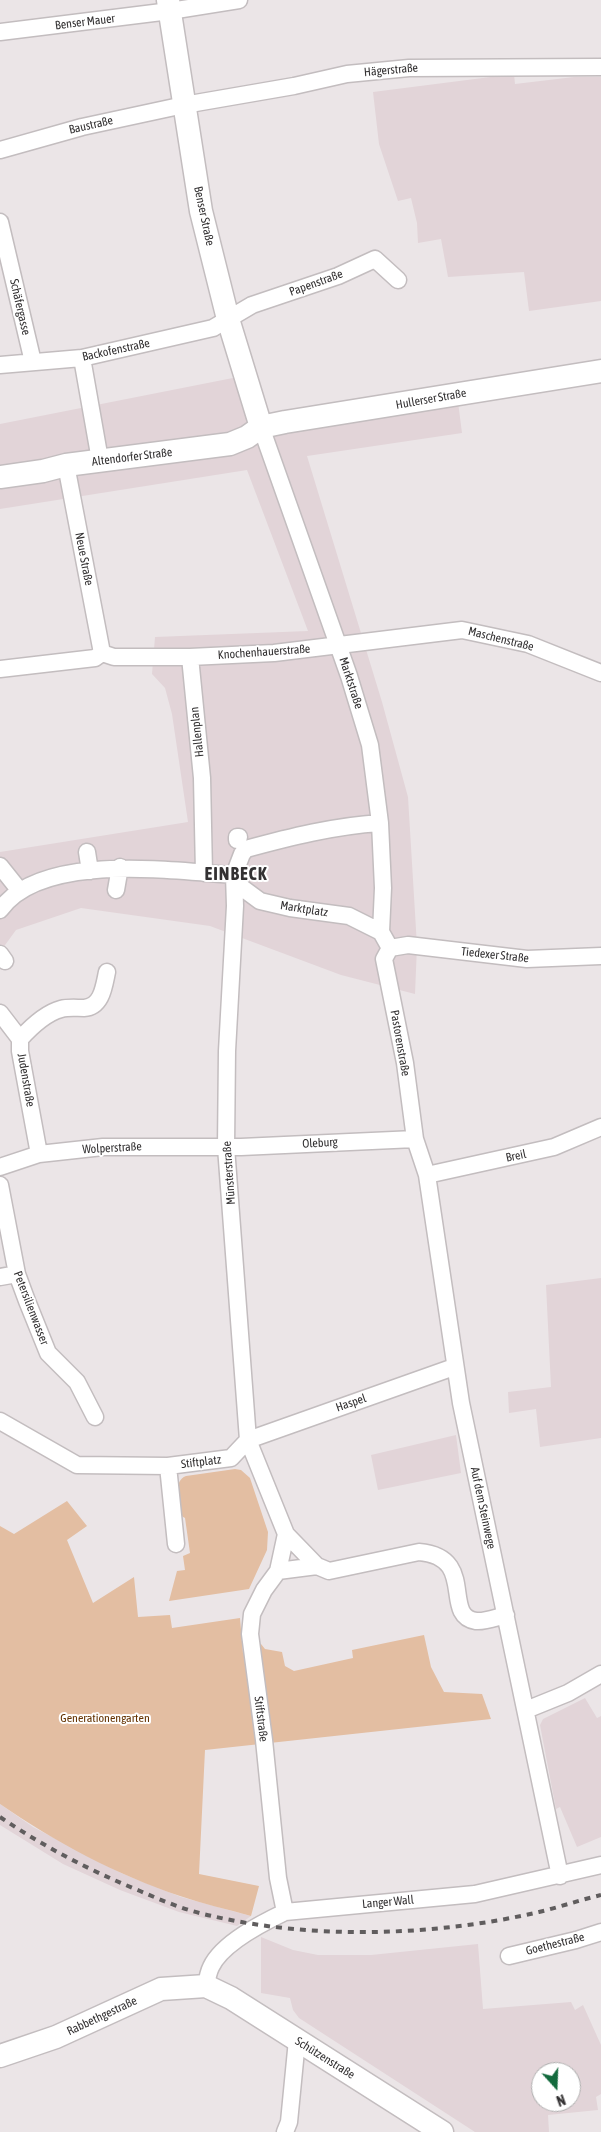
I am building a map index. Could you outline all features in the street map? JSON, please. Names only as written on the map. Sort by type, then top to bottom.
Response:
[{"type":"main road","name":"Benser Straße","points":[[170,6],[201,211],[228,319],[261,427]]},
{"type":"main road","name":"Hullerser Straße","points":[[261,427],[419,402],[499,386],[601,371]]},
{"type":"main road","name":"Altendorfer Straße","points":[[0,477],[100,460],[230,444],[247,437],[261,427]]},
{"type":"main road","name":"Schützenstraße","points":[[206,1986],[231,1998],[442,2132]]},
{"type":"main road","name":"Rabbethgestraße","points":[[0,2056],[56,2037],[161,1989],[206,1986]]},
{"type":"street","name":"Benser Mauer","points":[[0,32],[170,6],[239,0]]},
{"type":"street","name":"Hägerstraße","points":[[184,104],[294,86],[347,74],[409,68],[601,67]]},
{"type":"street","name":"Baustraße","points":[[0,150],[82,127],[184,104]]},
{"type":"street","name":"Schäfergasse","points":[[0,222],[33,362]]},
{"type":"street","name":"Papenstraße","points":[[228,319],[252,305],[338,276],[375,259],[398,280]]},
{"type":"street","name":"Backofenstraße","points":[[0,365],[82,358],[213,328],[228,319]]},
{"type":"street","points":[[82,358],[100,460]]},
{"type":"street","name":"Marktstraße","points":[[261,427],[338,646],[370,745],[380,823],[383,888],[381,932]]},
{"type":"street","name":"Neue Straße","points":[[66,465],[102,654]]},
{"type":"street","name":"Maschenstraße","points":[[338,646],[462,630],[504,637],[528,644],[601,673]]},
{"type":"street","name":"Knochenhauerstraße","points":[[190,657],[274,653],[338,646]]},
{"type":"street","points":[[0,669],[95,658],[102,654],[114,657],[190,657]]},
{"type":"street","name":"Hallenplan","points":[[190,657],[202,778],[204,873]]},
{"type":"street","points":[[0,910],[6,900],[41,881],[120,867],[234,875],[242,854],[240,842],[351,825],[380,823]]},
{"type":"street","points":[[87,852],[90,871]]},
{"type":"street","points":[[2,867],[20,891]]},
{"type":"street","points":[[116,890],[120,867]]},
{"type":"street","name":"Marktplatz","points":[[234,875],[241,886],[260,901],[290,908],[349,916],[381,932]]},
{"type":"street","name":"Münsterstraße","points":[[234,875],[235,906],[228,1051],[226,1147],[248,1440]]},
{"type":"street","points":[[381,932],[390,948]]},
{"type":"street","name":"Tiedexer Straße","points":[[390,948],[408,945],[527,960],[601,956]]},
{"type":"street","name":"Pastorenstraße","points":[[390,948],[384,959],[405,1063],[415,1139]]},
{"type":"street","points":[[20,1039],[27,1031],[60,1009],[87,1008],[96,1003],[102,994],[107,972]]},
{"type":"street","name":"Judenstraße","points":[[0,1013],[20,1039],[20,1051],[39,1154]]},
{"type":"street","name":"Breil","points":[[427,1175],[554,1148],[601,1127]]},
{"type":"street","name":"Oleburg","points":[[226,1147],[415,1139]]},
{"type":"street","name":"Auf dem Steinwege","points":[[415,1139],[427,1175],[454,1367],[560,1876]]},
{"type":"street","name":"Wolperstraße","points":[[0,1167],[39,1154],[103,1147],[226,1147]]},
{"type":"street","name":"Petersilienwasser","points":[[0,1185],[17,1274],[48,1353],[77,1382],[94,1417]]},
{"type":"street","points":[[0,1277],[17,1274]]},
{"type":"street","name":"Haspel","points":[[248,1440],[454,1367]]},
{"type":"street","points":[[0,1421],[78,1465],[168,1466]]},
{"type":"street","points":[[248,1440],[286,1534],[317,1566],[329,1571],[410,1553],[434,1553],[446,1560],[453,1571],[461,1611],[467,1618],[478,1621],[506,1615]]},
{"type":"street","name":"Stiftplatz","points":[[176,1544],[168,1466],[231,1458],[248,1440]]},
{"type":"street","name":"Stiftstraße","points":[[286,1534],[278,1571],[264,1590],[252,1614],[250,1634],[264,1740],[278,1878],[286,1912]]},
{"type":"street","points":[[278,1571],[317,1566]]},
{"type":"street","points":[[526,1710],[568,1693],[601,1674]]},
{"type":"street","name":"Langer Wall","points":[[206,1986],[211,1967],[222,1950],[258,1926],[286,1912],[475,1894],[560,1876],[601,1865]]},
{"type":"street","name":"Goethestraße","points":[[509,1956],[601,1932]]},
{"type":"street","points":[[285,2132],[289,2122],[297,2040]]},
{"type":"shaded area","points":[[514,74],[515,84],[574,77],[601,77],[601,301],[529,311],[524,272],[448,277],[441,239],[418,243],[417,223],[411,198],[398,201],[379,144],[373,92]]},
{"type":"shaded area","points":[[248,375],[267,436],[458,402],[462,433],[307,456],[382,702],[408,797],[417,946],[415,994],[341,975],[210,926],[81,908],[16,930],[0,952],[0,852],[188,822],[172,714],[165,688],[152,674],[155,637],[308,631],[247,470],[0,509],[0,424]]},
{"type":"shaded area","points":[[601,1278],[601,1438],[540,1447],[536,1409],[509,1413],[508,1392],[551,1387],[546,1285]]},
{"type":"shaded area","points":[[456,1435],[461,1473],[378,1490],[371,1455]]},
{"type":"shaded area","points":[[585,1698],[597,1718],[601,1716],[601,1837],[577,1847],[560,1807],[556,1809],[540,1725],[543,1719]]},
{"type":"shaded area","points":[[0,1804],[33,1827],[121,1873],[181,1897],[251,1916],[237,1926],[179,1912],[120,1890],[63,1864],[0,1825]]},
{"type":"shaded area","points":[[261,1937],[293,1950],[318,1955],[371,1955],[478,1944],[483,2009],[571,2002],[575,2010],[583,2005],[601,2045],[601,2094],[596,2097],[598,2110],[581,2112],[581,2062],[531,2062],[531,2112],[578,2112],[548,2115],[549,2132],[475,2132],[299,2018],[293,2010],[290,1998],[261,1993]]},
{"type":"green space","points":[[235,1469],[241,1470],[250,1478],[268,1532],[267,1550],[249,1589],[169,1601],[177,1571],[185,1570],[183,1556],[190,1553],[185,1518],[178,1514],[177,1492],[179,1482],[186,1476]]},
{"type":"green space","name":"Generationengarten","points":[[67,1501],[87,1526],[67,1540],[93,1603],[134,1577],[138,1617],[170,1615],[172,1628],[240,1618],[243,1653],[261,1644],[265,1649],[282,1652],[285,1666],[294,1671],[353,1658],[352,1650],[424,1635],[431,1667],[444,1692],[482,1694],[491,1719],[205,1750],[199,1874],[259,1886],[251,1916],[197,1902],[156,1888],[110,1868],[42,1831],[0,1804],[0,1526],[14,1534]]},
{"type":"railway","points":[[0,1817],[68,1858],[149,1895],[193,1911],[251,1924],[334,1932],[417,1930],[500,1920],[539,1912],[601,1895]]},
{"type":"district","name":"EINBECK","points":[[236,874]]}]
